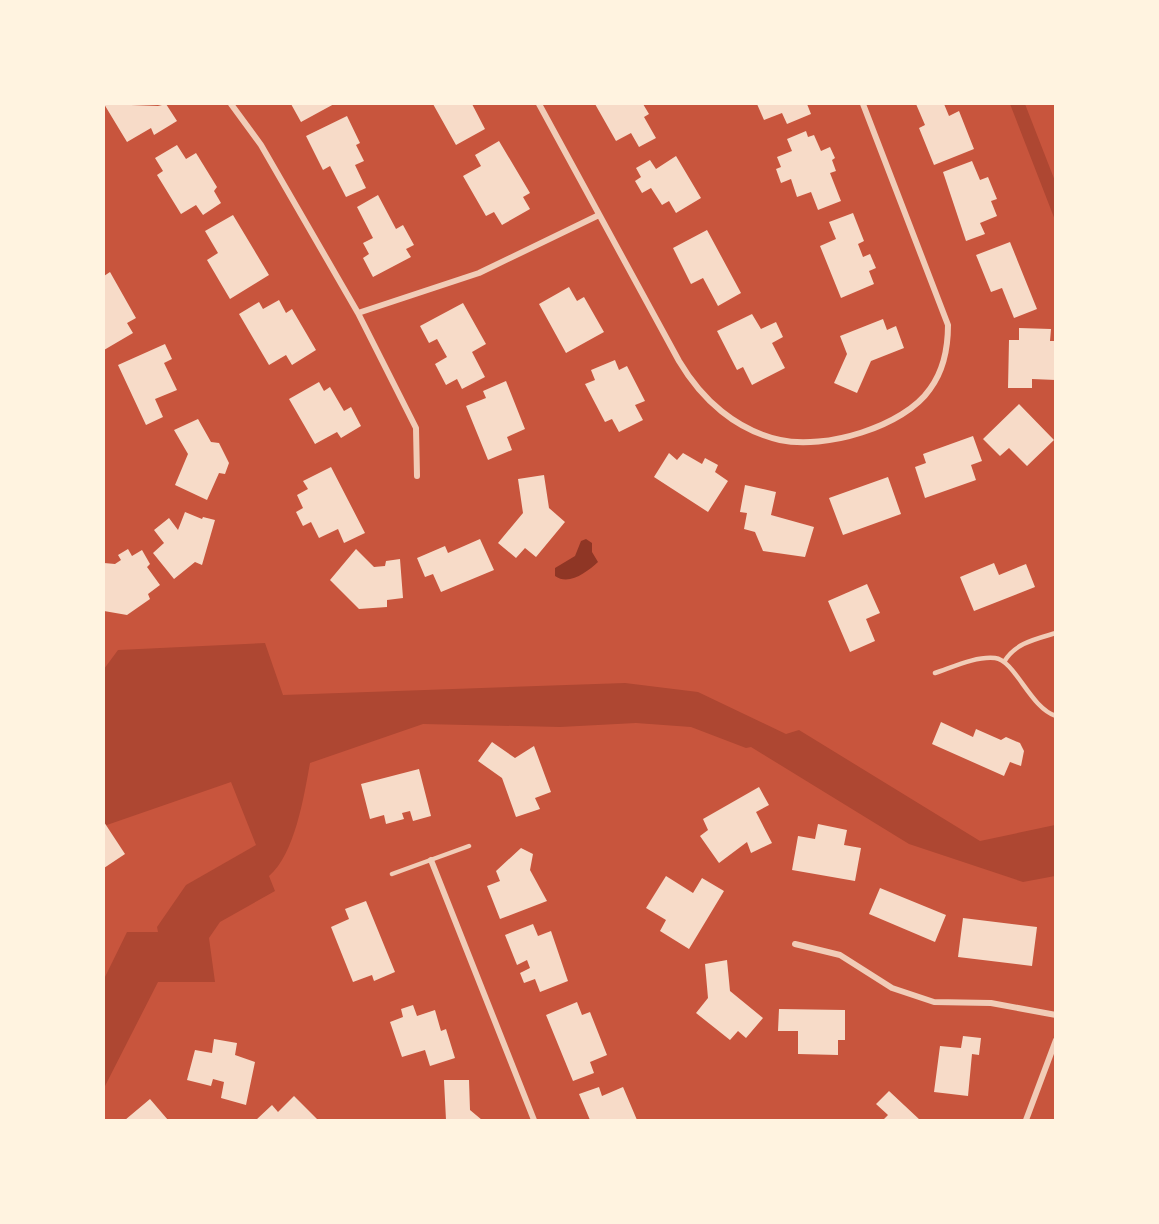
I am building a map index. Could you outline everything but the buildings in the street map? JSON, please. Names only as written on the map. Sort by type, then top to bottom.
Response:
[{"type":"street","points":[[231,104],[261,145],[358,313],[416,428],[417,476]]},
{"type":"street","points":[[539,104],[690,379],[705,399],[750,430],[781,440],[811,443],[844,438],[896,418],[916,405],[930,390],[942,367],[948,348],[948,325],[863,104]]},
{"type":"street","points":[[358,313],[479,273],[599,215]]},
{"type":"street","points":[[431,860],[534,1120]]},
{"type":"street","points":[[795,944],[840,955],[892,988],[934,1002],[991,1003],[1056,1015]]},
{"type":"street","points":[[1026,1120],[1056,1040]]},
{"type":"lane","points":[[1004,662],[1009,653],[1018,646],[1056,633]]},
{"type":"lane","points":[[935,674],[969,662],[996,658],[1004,662],[1034,703],[1056,716]]},
{"type":"lane","points":[[392,874],[469,846]]},
{"type":"shaded area","points":[[1010,104],[1025,104],[1055,181],[1055,220]]},
{"type":"shaded area","points":[[586,539],[592,543],[592,552],[598,562],[572,579],[560,579],[555,576],[555,568],[575,556],[581,541]]},
{"type":"shaded area","points":[[265,643],[283,695],[625,683],[698,692],[786,734],[799,730],[980,841],[1055,825],[1055,876],[1023,882],[909,844],[751,747],[746,748],[691,727],[636,723],[560,727],[423,724],[310,763],[292,839],[286,854],[269,876],[275,891],[220,922],[209,938],[215,982],[158,982],[104,1088],[104,979],[127,932],[158,932],[157,927],[186,885],[256,845],[231,782],[104,826],[104,669],[118,650]]}]
